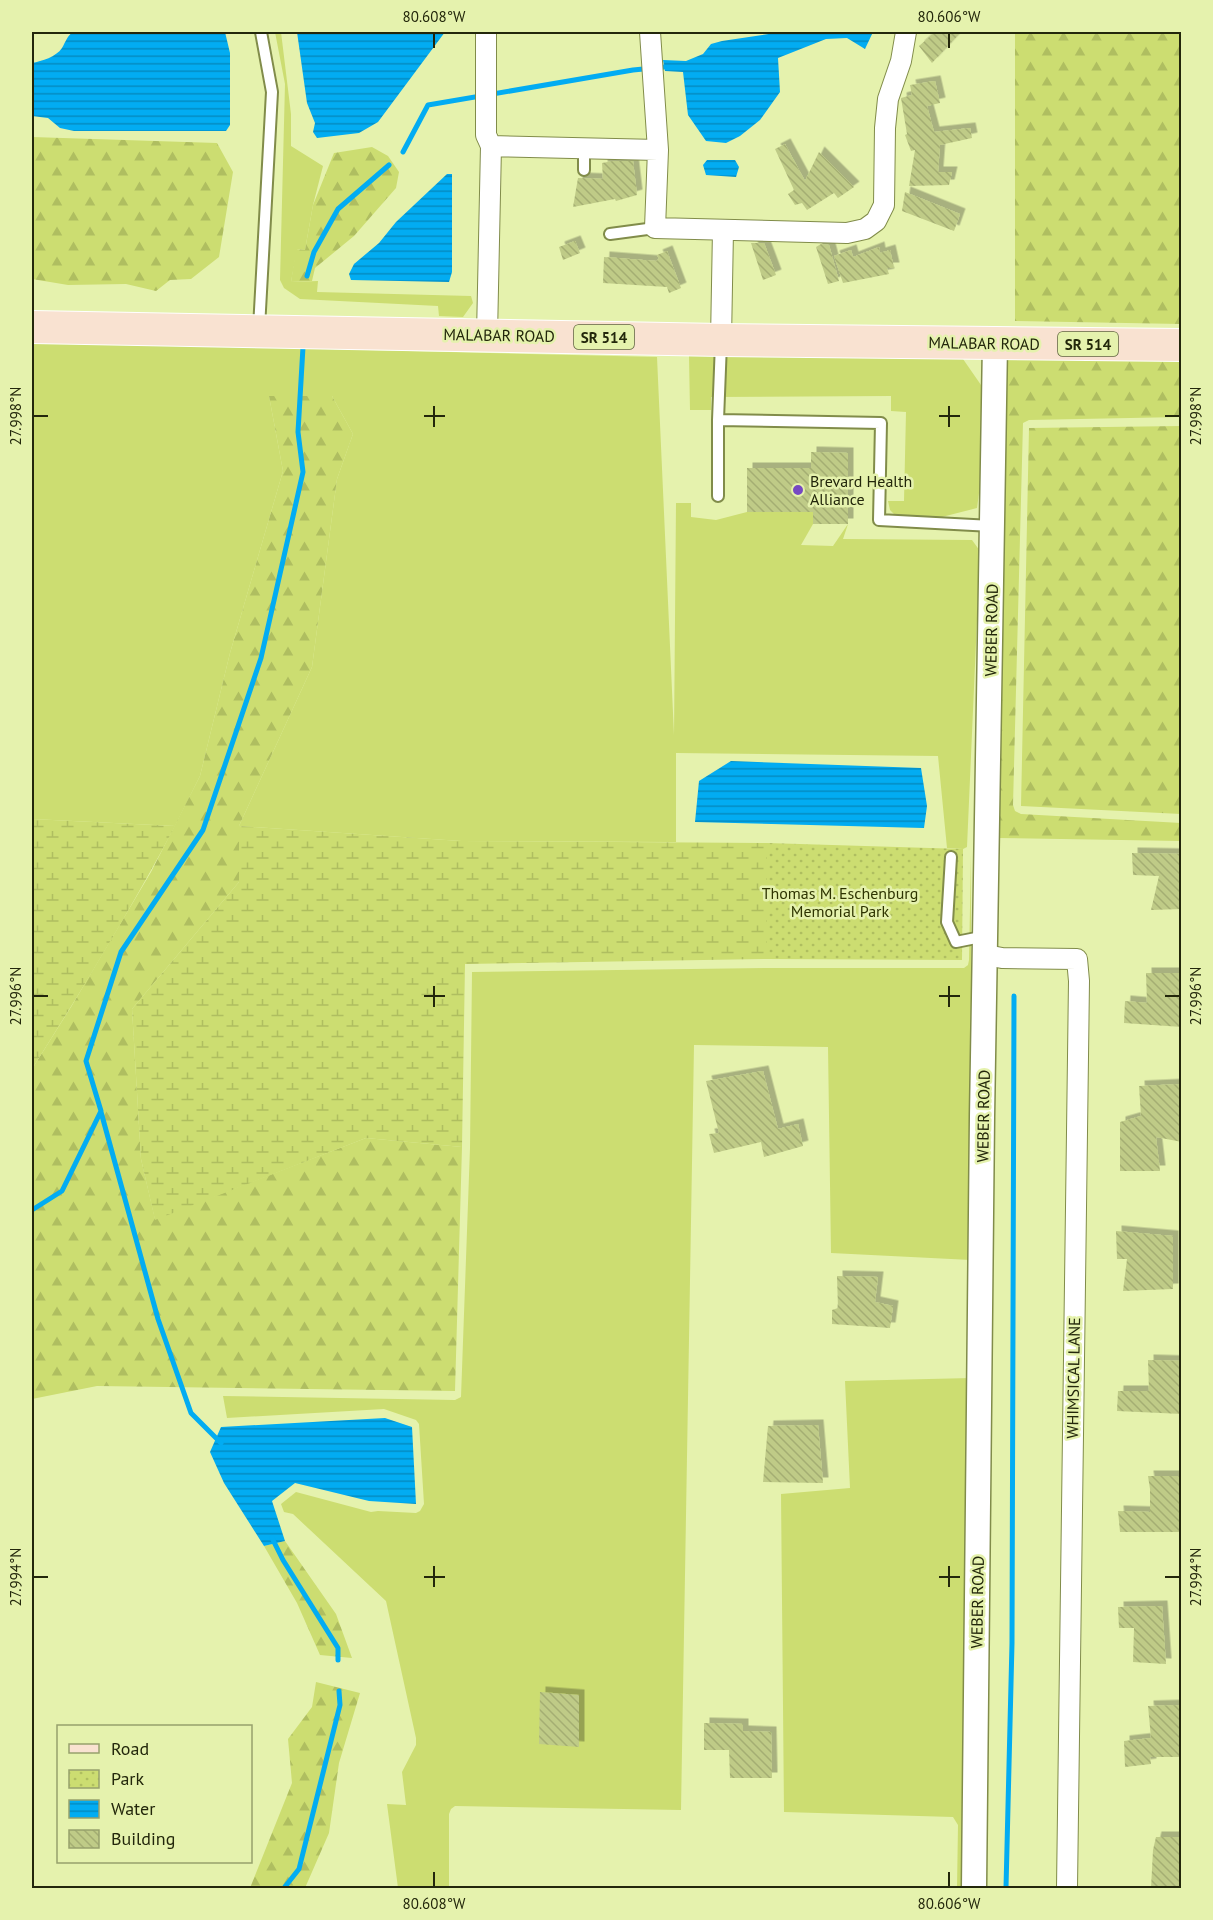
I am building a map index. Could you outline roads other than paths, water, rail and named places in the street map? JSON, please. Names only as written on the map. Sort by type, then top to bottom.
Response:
[{"type":"main road","name":"MALABAR ROAD","points":[[32,327],[721,340],[1182,345]]},
{"type":"street","points":[[486,32],[486,135],[491,146],[487,335]]},
{"type":"street","points":[[651,32],[658,150],[662,174],[655,228],[847,233],[865,229],[876,221],[884,205],[886,191],[885,128],[888,99],[901,61],[906,32]]},
{"type":"street","points":[[491,146],[658,150]]},
{"type":"street","points":[[721,340],[723,230]]},
{"type":"street","name":"WEBER ROAD","points":[[974,1888],[982,1117],[995,343]]},
{"type":"street","name":"WHIMSICAL LANE","points":[[986,945],[1002,958],[1077,959],[1067,1888]]},
{"type":"lane","points":[[258,331],[272,92],[261,32]]},
{"type":"lane","points":[[584,148],[584,170]]},
{"type":"lane","points":[[610,234],[655,228]]},
{"type":"lane","points":[[718,496],[721,340]]},
{"type":"lane","points":[[718,420],[881,423],[879,520],[993,526]]},
{"type":"lane","points":[[951,857],[947,922],[956,942],[986,945]]},
{"type":"water","points":[[73,32],[225,32],[230,53],[230,125],[226,131],[74,131],[60,128],[48,118],[32,116],[32,63],[56,54]]},
{"type":"water","points":[[297,32],[445,32],[378,122],[359,133],[317,138],[313,132],[315,123],[307,103]]},
{"type":"water","points":[[782,32],[873,32],[865,49],[847,38],[826,39],[778,58],[780,92],[760,120],[740,136],[726,143],[706,141],[688,115],[683,72],[665,71],[663,60],[686,61],[703,54],[711,44]]},
{"type":"water","points":[[707,160],[735,160],[739,167],[736,177],[706,175],[703,165]]},
{"type":"water","points":[[447,174],[452,174],[452,272],[449,282],[351,280],[349,274],[354,264],[379,243],[396,222]]},
{"type":"water","points":[[731,761],[921,768],[927,806],[924,828],[695,822],[699,781]]},
{"type":"water","points":[[385,1418],[412,1427],[416,1504],[369,1501],[295,1483],[272,1501],[285,1541],[264,1546],[224,1483],[210,1452],[221,1427]]},
{"type":"waterway","points":[[403,152],[428,105],[633,70],[664,67]]},
{"type":"waterway","points":[[307,276],[314,252],[338,209],[389,165]]},
{"type":"waterway","points":[[32,1210],[62,1191],[101,1111],[86,1061],[121,952],[203,830],[261,658],[303,472],[298,432],[303,347]]},
{"type":"waterway","points":[[1006,1888],[1012,1643],[1014,996]]},
{"type":"waterway","points":[[101,1112],[158,1319],[191,1413],[221,1443]]},
{"type":"waterway","points":[[272,1538],[283,1560],[338,1648],[338,1660]]},
{"type":"waterway","points":[[284,1888],[299,1869],[340,1705],[339,1691]]},
{"type":"place","name":"Brevard Health Alliance","points":[[798,490]]},
{"type":"park label","name":"Thomas M. Eschenburg Memorial Park","points":[[840,902]]}]
